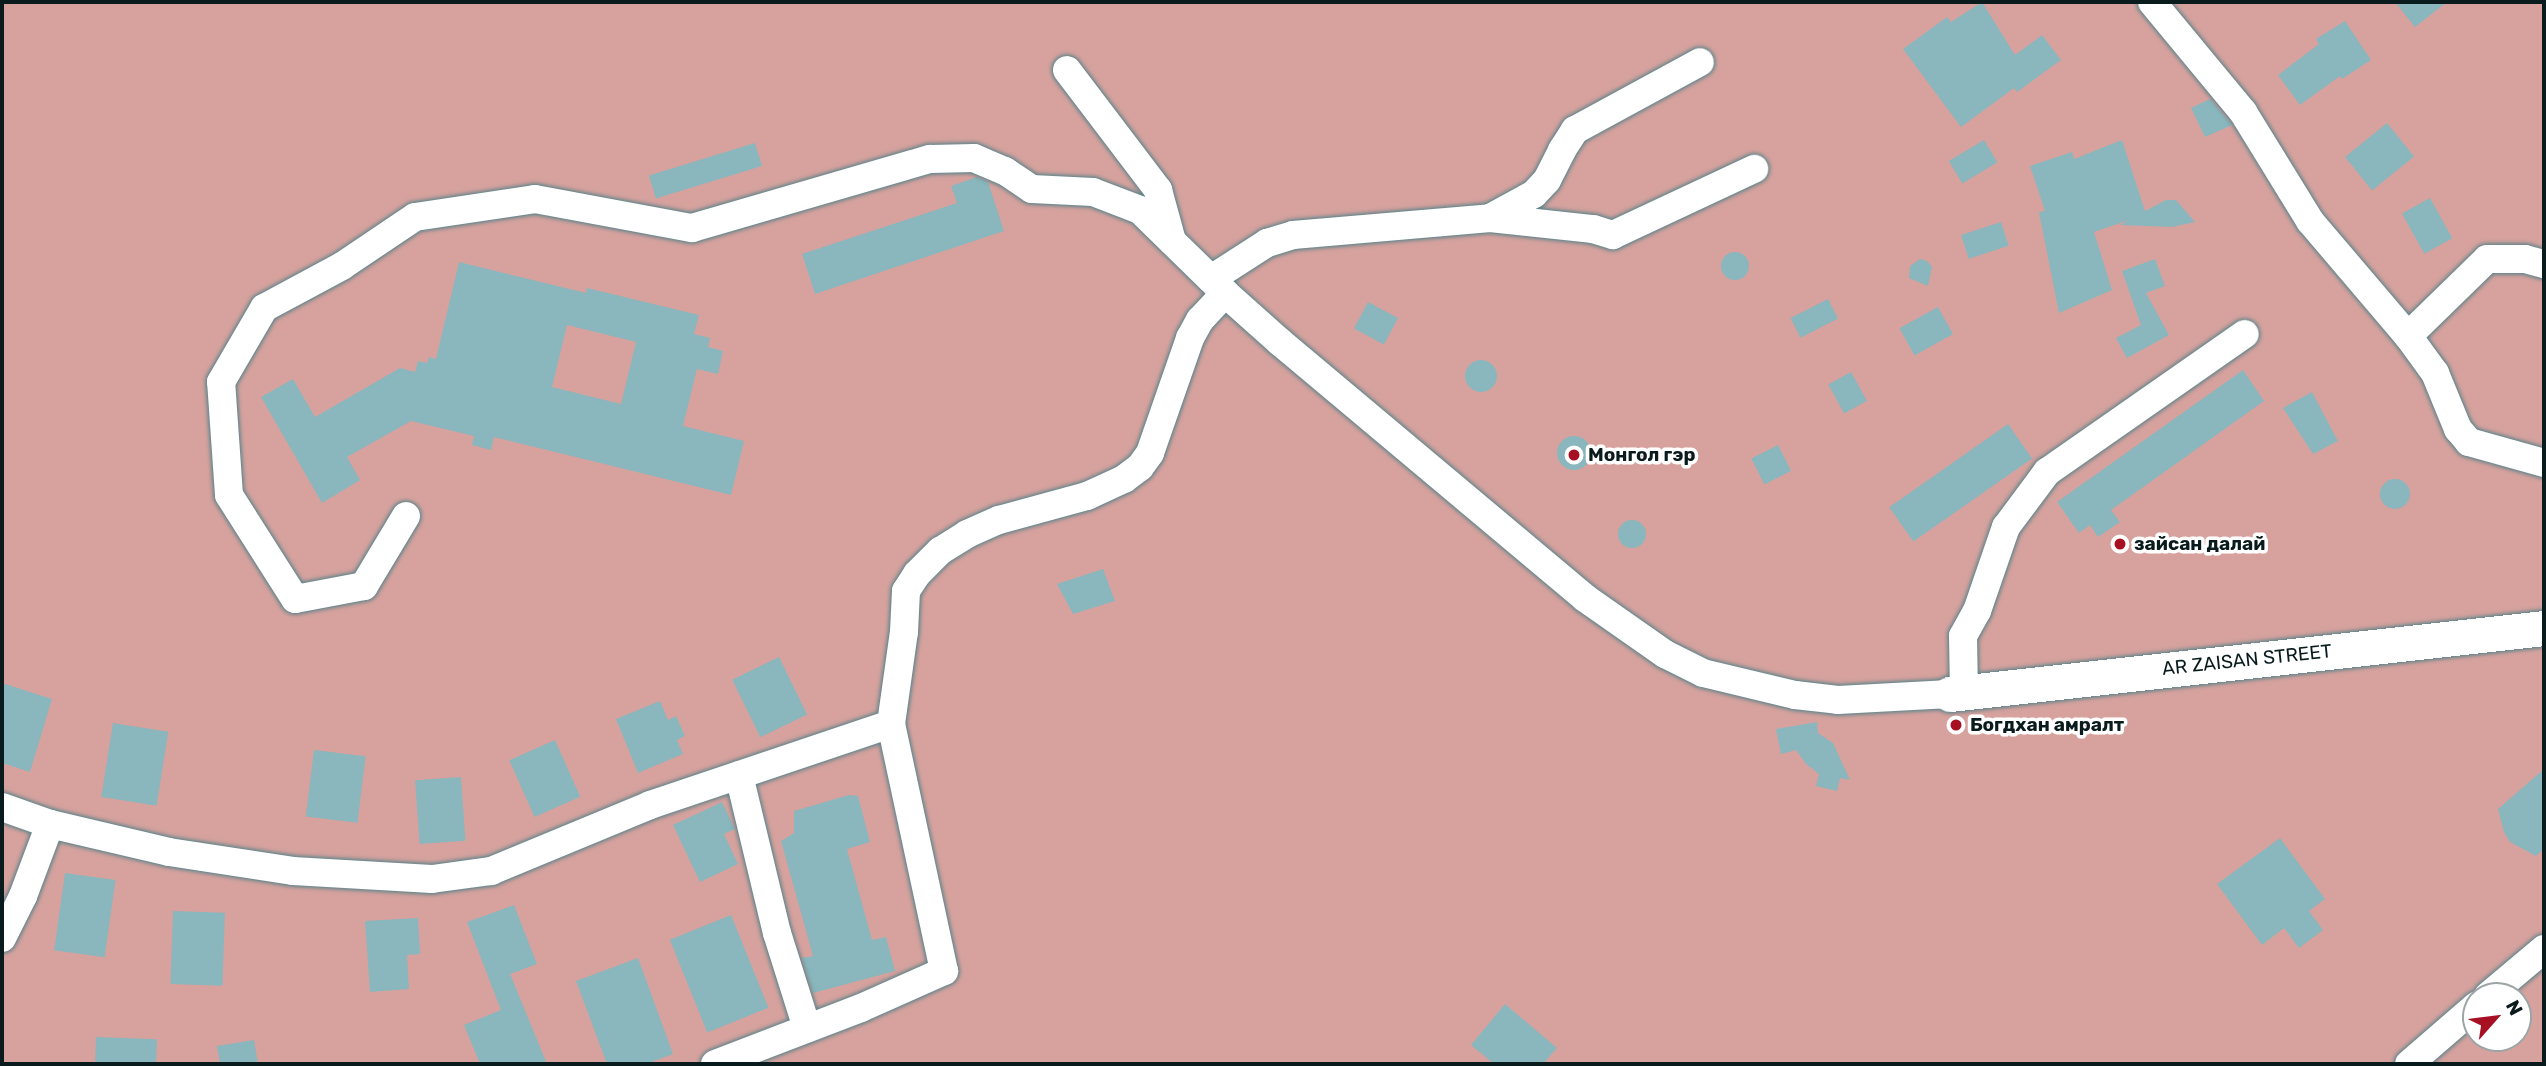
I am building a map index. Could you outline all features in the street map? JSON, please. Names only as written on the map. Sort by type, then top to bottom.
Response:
[{"type":"street","points":[[2152,2],[2243,112],[2311,221],[2408,336],[2435,373],[2458,429],[2469,442],[2544,463]]},
{"type":"street","points":[[1490,218],[1534,194],[1548,180],[1562,150],[1576,131],[1700,62]]},
{"type":"street","points":[[1068,70],[1158,190],[1172,242]]},
{"type":"street","points":[[406,516],[364,586],[295,599],[229,495],[221,382],[264,307],[341,266],[415,217],[535,199],[692,228],[930,159],[974,158],[1004,171],[1032,189],[1094,192],[1140,210],[1218,286],[1585,598],[1665,654],[1703,673],[1796,695],[1838,700],[1957,694],[1962,636],[1977,611],[2006,527],[2048,472],[2245,334]]},
{"type":"street","points":[[715,1064],[944,971],[891,724],[904,632],[906,591],[917,574],[940,551],[967,534],[999,520],[1087,496],[1124,479],[1140,467],[1150,453],[1190,338],[1218,286],[1267,243],[1293,235],[1490,218],[1593,229],[1613,235],[1754,169]]},
{"type":"street","points":[[2408,336],[2487,259],[2525,259],[2544,264]]},
{"type":"street","name":"AR ZAISAN STREET","points":[[1957,694],[2544,628]]},
{"type":"street","points":[[2,807],[50,824],[170,852],[293,871],[432,879],[491,871],[575,833],[891,724]]},
{"type":"street","points":[[739,775],[777,933],[807,1028]]},
{"type":"street","points":[[2,938],[23,896],[50,824]]},
{"type":"street","points":[[2505,982],[2544,949]]},
{"type":"street","points":[[2409,1064],[2462,1018]]},
{"type":"shaded area","points":[[2,2],[2544,2],[2544,1064],[2,1064]]},
{"type":"building","points":[[1982,2],[2015,55],[2042,35],[2061,60],[2017,92],[2014,88],[1961,127],[1903,49],[1947,17],[1951,22]]},
{"type":"building","points":[[2395,2],[2447,2],[2415,27]]},
{"type":"building","points":[[2345,21],[2371,60],[2342,79],[2340,76],[2300,105],[2278,75],[2319,44],[2316,39]]},
{"type":"building","points":[[2210,99],[2232,125],[2205,137],[2191,108]]},
{"type":"building","points":[[2387,123],[2414,156],[2372,190],[2345,157]]},
{"type":"building","points":[[1984,140],[1997,162],[1962,183],[1949,161]]},
{"type":"building","points":[[2122,140],[2145,211],[2166,200],[2176,200],[2195,222],[2172,227],[2120,225],[2129,220],[2094,232],[2112,290],[2059,313],[2039,212],[2045,211],[2030,166],[2072,152],[2074,159]]},
{"type":"building","points":[[755,143],[762,166],[656,198],[649,175]]},
{"type":"building","points":[[977,177],[988,182],[1004,231],[815,294],[802,254],[957,203],[951,186]]},
{"type":"building","points":[[2430,198],[2452,238],[2424,254],[2402,214]]},
{"type":"building","points":[[2001,222],[2009,246],[1969,259],[1961,235]]},
{"type":"building","points":[[1735,252],[1745,256],[1749,266],[1745,276],[1735,280],[1725,276],[1721,266],[1725,256]]},
{"type":"building","points":[[1920,259],[1927,261],[1932,267],[1928,286],[1909,278],[1910,266]]},
{"type":"building","points":[[2155,259],[2165,286],[2146,293],[2169,335],[2127,358],[2116,338],[2141,325],[2122,271]]},
{"type":"building","points":[[459,262],[586,293],[587,288],[699,315],[694,334],[710,338],[708,347],[723,351],[718,374],[697,369],[683,426],[744,441],[731,495],[494,437],[491,450],[472,445],[474,436],[411,421],[347,457],[360,480],[322,503],[261,397],[293,379],[315,417],[400,368],[415,372],[418,361],[427,363],[429,357],[436,359]],"holes":[[[567,325],[636,342],[621,404],[552,387]]]},
{"type":"building","points":[[1828,299],[1838,319],[1801,338],[1791,318]]},
{"type":"building","points":[[1368,302],[1398,318],[1384,344],[1354,328]]},
{"type":"building","points":[[1938,307],[1953,334],[1915,355],[1900,328]]},
{"type":"building","points":[[1481,360],[1492,365],[1497,376],[1492,387],[1481,392],[1470,387],[1465,376],[1470,365]]},
{"type":"building","points":[[2243,370],[2264,401],[2111,510],[2120,522],[2098,537],[2090,525],[2079,533],[2057,502]]},
{"type":"building","points":[[1851,372],[1867,401],[1844,413],[1828,385]]},
{"type":"building","points":[[2312,392],[2338,441],[2313,454],[2283,408]]},
{"type":"building","points":[[2008,424],[2032,458],[1913,542],[1889,507]]},
{"type":"building","name":"Монгол гэр","points":[[1574,436],[1586,441],[1591,453],[1586,465],[1574,470],[1562,465],[1557,453],[1562,441]]},
{"type":"building","points":[[1778,445],[1791,471],[1764,484],[1751,459]]},
{"type":"building","points":[[2395,479],[2406,483],[2410,494],[2406,505],[2395,509],[2384,505],[2380,494],[2384,483]]},
{"type":"building","name":"Монгол гэр","points":[[1632,520],[1642,524],[1646,534],[1642,544],[1632,548],[1622,544],[1618,534],[1622,524]]},
{"type":"building","points":[[1103,569],[1115,601],[1073,614],[1057,584]]},
{"type":"building","points":[[779,657],[807,715],[760,737],[732,680]]},
{"type":"building","points":[[2,683],[52,699],[30,772],[2,763]]},
{"type":"building","points":[[660,701],[668,720],[676,716],[685,736],[677,740],[683,754],[638,773],[616,719]]},
{"type":"building","points":[[1817,722],[1818,733],[1833,743],[1850,780],[1840,778],[1837,791],[1816,786],[1819,774],[1806,764],[1796,750],[1781,754],[1776,729]]},
{"type":"building","points":[[113,723],[168,732],[157,806],[101,797]]},
{"type":"building","points":[[555,740],[580,797],[535,817],[509,760]]},
{"type":"building","points":[[314,750],[366,756],[357,823],[306,817]]},
{"type":"building","points":[[2544,769],[2544,849],[2536,856],[2510,842],[2504,832],[2498,809]]},
{"type":"building","points":[[461,777],[465,841],[420,844],[415,780]]},
{"type":"building","points":[[849,795],[858,796],[870,842],[847,849],[872,940],[886,937],[895,971],[813,993],[802,958],[813,956],[781,841],[794,833],[794,811]]},
{"type":"building","points":[[722,802],[735,829],[724,834],[738,864],[700,882],[673,825]]},
{"type":"building","points":[[2280,838],[2325,899],[2309,911],[2323,930],[2299,948],[2284,928],[2262,945],[2217,884]]},
{"type":"building","points":[[65,873],[116,880],[105,957],[54,950]]},
{"type":"building","points":[[514,905],[537,964],[510,974],[547,1064],[480,1064],[464,1025],[501,1010],[467,922]]},
{"type":"building","points":[[173,911],[225,913],[222,986],[170,984]]},
{"type":"building","points":[[731,915],[768,1008],[707,1032],[670,940]]},
{"type":"building","points":[[418,918],[420,954],[407,955],[409,989],[370,992],[365,921]]},
{"type":"building","points":[[638,958],[673,1054],[646,1064],[607,1064],[576,981]]},
{"type":"building","points":[[1505,1004],[1557,1048],[1543,1064],[1494,1064],[1471,1045]]},
{"type":"building","points":[[96,1037],[157,1039],[156,1064],[95,1064]]},
{"type":"building","points":[[254,1040],[258,1064],[220,1064],[217,1046]]},
{"type":"place","name":"Монгол гэр","points":[[1574,455]]},
{"type":"place","name":"зайсан далай","points":[[2120,544]]},
{"type":"place","name":"Богдхан амралт","points":[[1956,725]]}]
